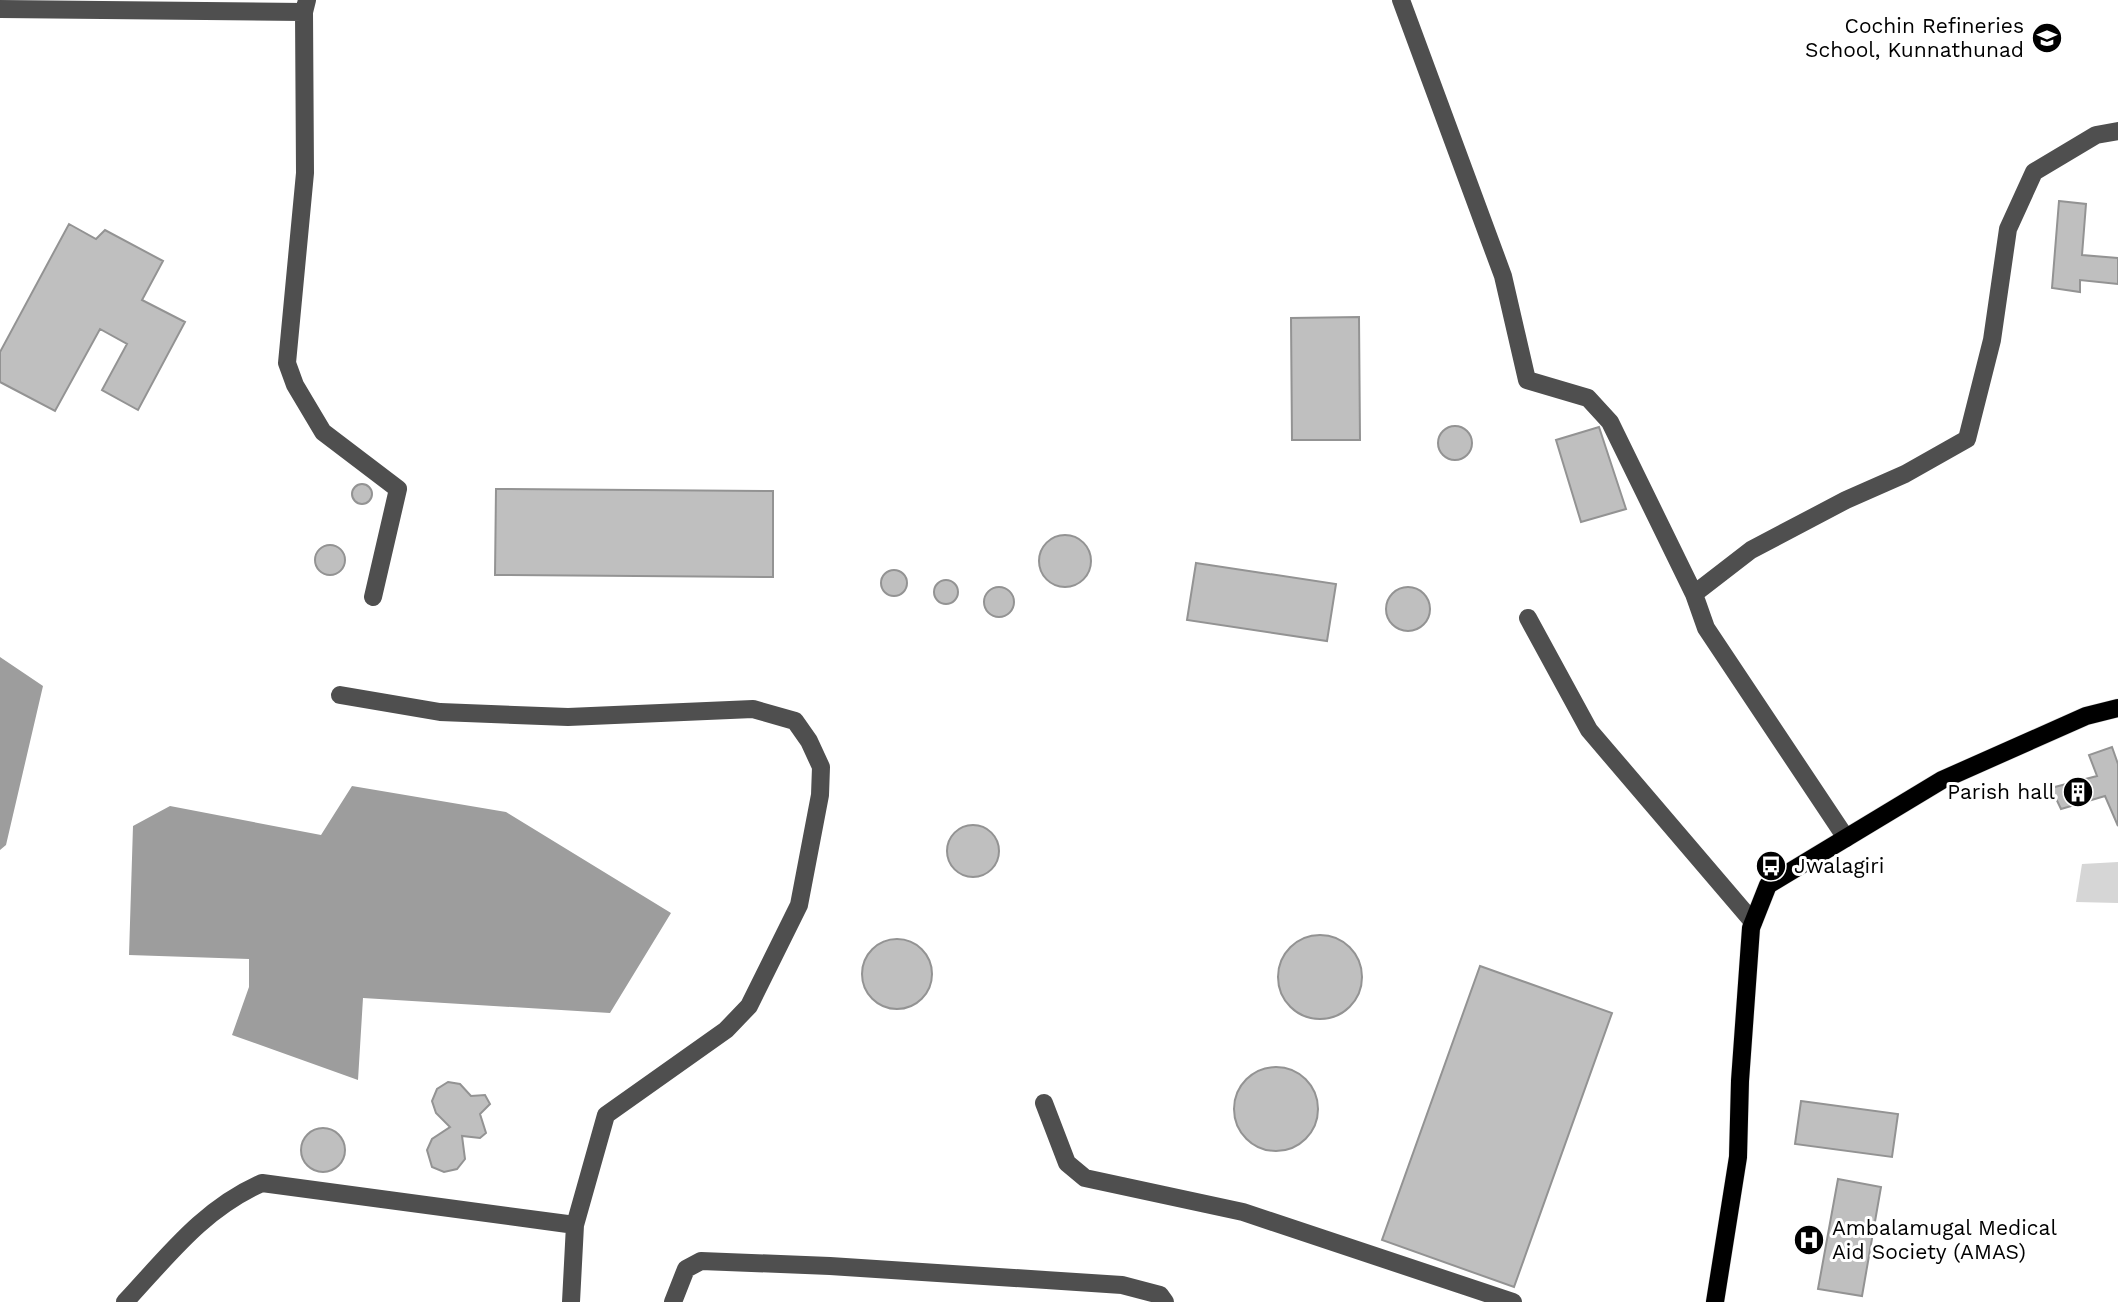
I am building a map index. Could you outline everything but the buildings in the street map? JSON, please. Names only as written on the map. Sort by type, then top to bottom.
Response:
[{"type":"main road","points":[[1714,1302],[1738,1157],[1740,1081],[1753,922],[1768,885],[1942,780],[2086,716],[2118,708]]},
{"type":"street","points":[[1401,0],[1503,276],[1527,380],[1588,398],[1610,422],[1694,594],[1706,628],[1846,838]]},
{"type":"street","points":[[0,9],[306,6],[305,173],[287,363],[295,385],[323,432],[398,489],[373,597]]},
{"type":"street","points":[[1694,594],[1751,550],[1846,500],[1905,474],[1967,439],[1992,340],[2008,229],[2034,172],[2096,135],[2118,131]]},
{"type":"street","points":[[1528,618],[1589,730],[1753,922]]},
{"type":"street","points":[[340,695],[440,712],[568,717],[753,709],[795,720],[821,767],[820,795],[799,905],[749,1006],[726,1030],[606,1115],[575,1225],[571,1302]]},
{"type":"street","points":[[1044,1103],[1067,1163],[1085,1178],[1243,1212],[1513,1302]]},
{"type":"street","points":[[125,1302],[210,1212],[232,1196],[262,1183],[575,1225]]},
{"type":"street","points":[[673,1302],[686,1269],[701,1261],[830,1266],[1122,1286],[1160,1295],[1165,1302]]},
{"type":"shaded area","points":[[0,657],[43,686],[6,845],[0,850]]},
{"type":"shaded area","points":[[352,786],[506,812],[671,913],[610,1013],[363,998],[358,1080],[232,1035],[249,987],[249,959],[129,955],[133,826],[170,806],[321,835]]},
{"type":"shaded area","points":[[2118,862],[2118,903],[2076,902],[2082,864]]},
{"type":"place","name":"Cochin Refineries School, Kunnathunad","points":[[2047,38]]},
{"type":"place","name":"Parish hall","points":[[2078,792]]},
{"type":"place","name":"Jwalagiri","points":[[1771,866]]},
{"type":"place","name":"Ambalamugal Medical Aid Society (AMAS)","points":[[1809,1240]]}]
